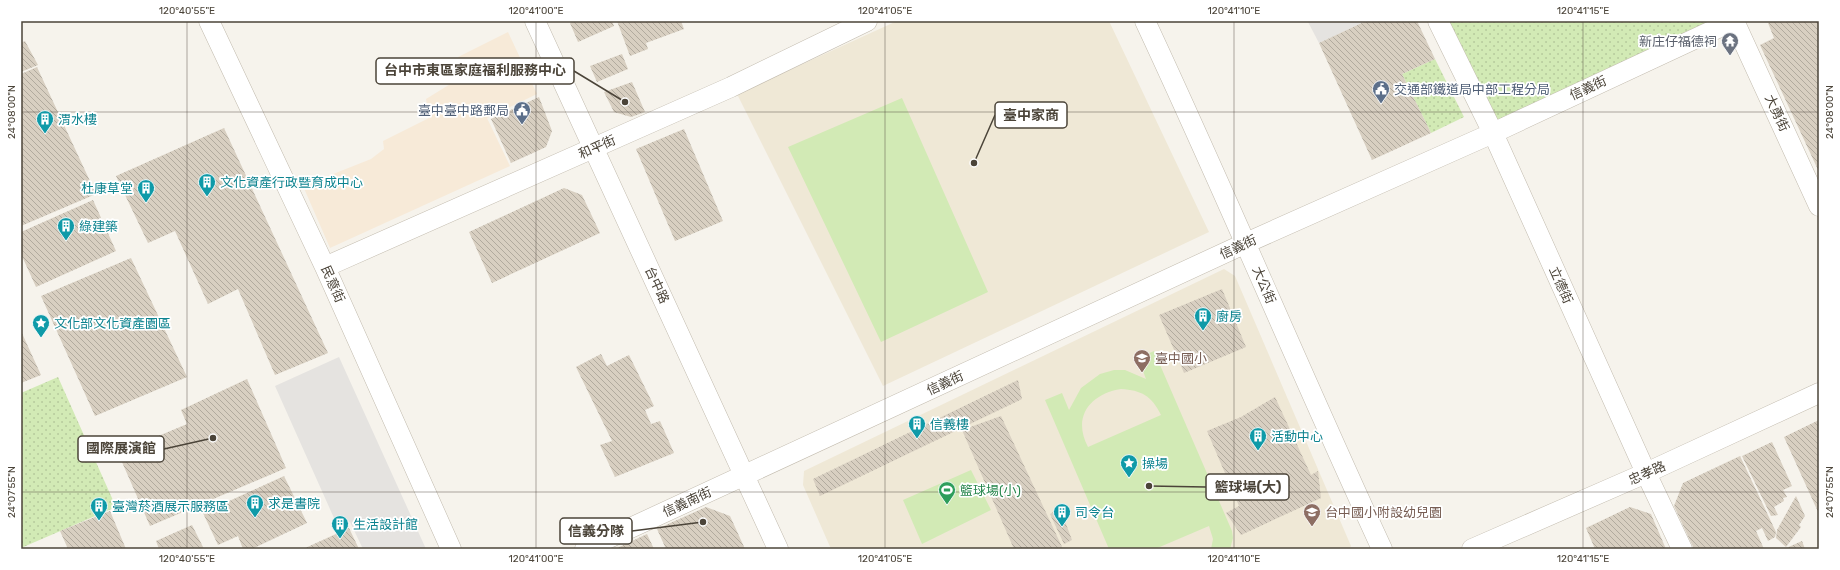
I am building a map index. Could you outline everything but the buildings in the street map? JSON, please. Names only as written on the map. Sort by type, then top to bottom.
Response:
[{"type":"street","name":"民意街","points":[[208,21],[325,267],[451,549]]},
{"type":"street","name":"台中路","points":[[535,21],[778,549]]},
{"type":"street","name":"和平街","points":[[325,267],[731,87],[867,21]]},
{"type":"street","name":"大公街","points":[[1145,21],[1246,243],[1319,412],[1382,549]]},
{"type":"street","name":"立德街","points":[[1438,21],[1494,133],[1646,473],[1682,549]]},
{"type":"street","name":"信義街","points":[[745,475],[1246,243],[1494,133],[1734,21]]},
{"type":"street","name":"大勇街","points":[[1734,21],[1819,206]]},
{"type":"street","name":"忠孝路","points":[[1472,549],[1646,473],[1819,392]]},
{"type":"street","name":"信義南街","points":[[585,549],[745,475]]},
{"type":"shaded area","points":[[897,21],[1109,21],[1209,232],[883,386],[737,94]]},
{"type":"shaded area","points":[[1366,21],[1319,43],[1308,22]]},
{"type":"shaded area","points":[[508,32],[537,94],[487,118],[510,166],[330,248],[303,186],[371,159],[384,149],[383,141],[429,118],[426,99],[465,75],[458,57]]},
{"type":"shaded area","name":"臺中國小","points":[[1224,269],[1235,276],[1351,546],[1349,549],[831,549],[803,485],[804,471]]},
{"type":"shaded area","points":[[339,357],[426,549],[363,549],[350,522],[338,527],[275,386]]},
{"type":"green space","points":[[1446,21],[1719,21],[1496,126]]},
{"type":"green space","points":[[1435,59],[1464,117],[1431,133],[1402,74]]},
{"type":"green space","points":[[902,98],[988,292],[881,342],[788,147]]},
{"type":"green space","name":"操場","points":[[1154,351],[1232,531],[1233,538],[1230,549],[1211,549],[1213,539],[1209,526],[1155,549],[1109,549],[1045,400],[1062,393],[1069,410],[1081,388],[1100,374],[1114,370],[1125,370],[1146,379],[1138,358]],"holes":[[[1121,389],[1145,395],[1154,403],[1161,415],[1088,447],[1082,426],[1083,417],[1087,409],[1101,396]]]},
{"type":"green space","points":[[58,377],[116,507],[21,548],[21,393]]},
{"type":"green space","name":"籃球場(小)","points":[[971,470],[991,510],[922,544],[903,500]]},
{"type":"place","name":"新庄仔福德祠","points":[[1730,56]]},
{"type":"place","name":"台中市東區家庭福利服務中心","points":[[625,102]]},
{"type":"place","name":"交通部鐵道局中部工程分局","points":[[1381,104]]},
{"type":"place","name":"臺中臺中路郵局","points":[[522,125]]},
{"type":"place","name":"渭水樓","points":[[45,134]]},
{"type":"place","name":"臺中家商","points":[[974,163]]},
{"type":"place","name":"文化資產行政暨育成中心","points":[[207,197]]},
{"type":"place","name":"杜康草堂","points":[[146,203]]},
{"type":"place","name":"綠建築","points":[[66,241]]},
{"type":"place","name":"廚房","points":[[1203,331]]},
{"type":"place","name":"文化部文化資產園區","points":[[41,338]]},
{"type":"place","name":"臺中國小","points":[[1142,373]]},
{"type":"place","name":"國際展演館","points":[[213,438]]},
{"type":"place","name":"信義樓","points":[[917,439]]},
{"type":"place","name":"活動中心","points":[[1258,451]]},
{"type":"place","name":"操場","points":[[1129,478]]},
{"type":"place","name":"籃球場(大)","points":[[1149,486]]},
{"type":"place","name":"籃球場(小)","points":[[947,505]]},
{"type":"place","name":"求是書院","points":[[255,518]]},
{"type":"place","name":"臺灣菸酒展示服務區","points":[[99,521]]},
{"type":"place","name":"信義分隊","points":[[703,522]]},
{"type":"place","name":"司令台","points":[[1062,527]]},
{"type":"place","name":"台中國小附設幼兒園","points":[[1312,527]]},
{"type":"place","name":"生活設計館","points":[[340,539]]}]
